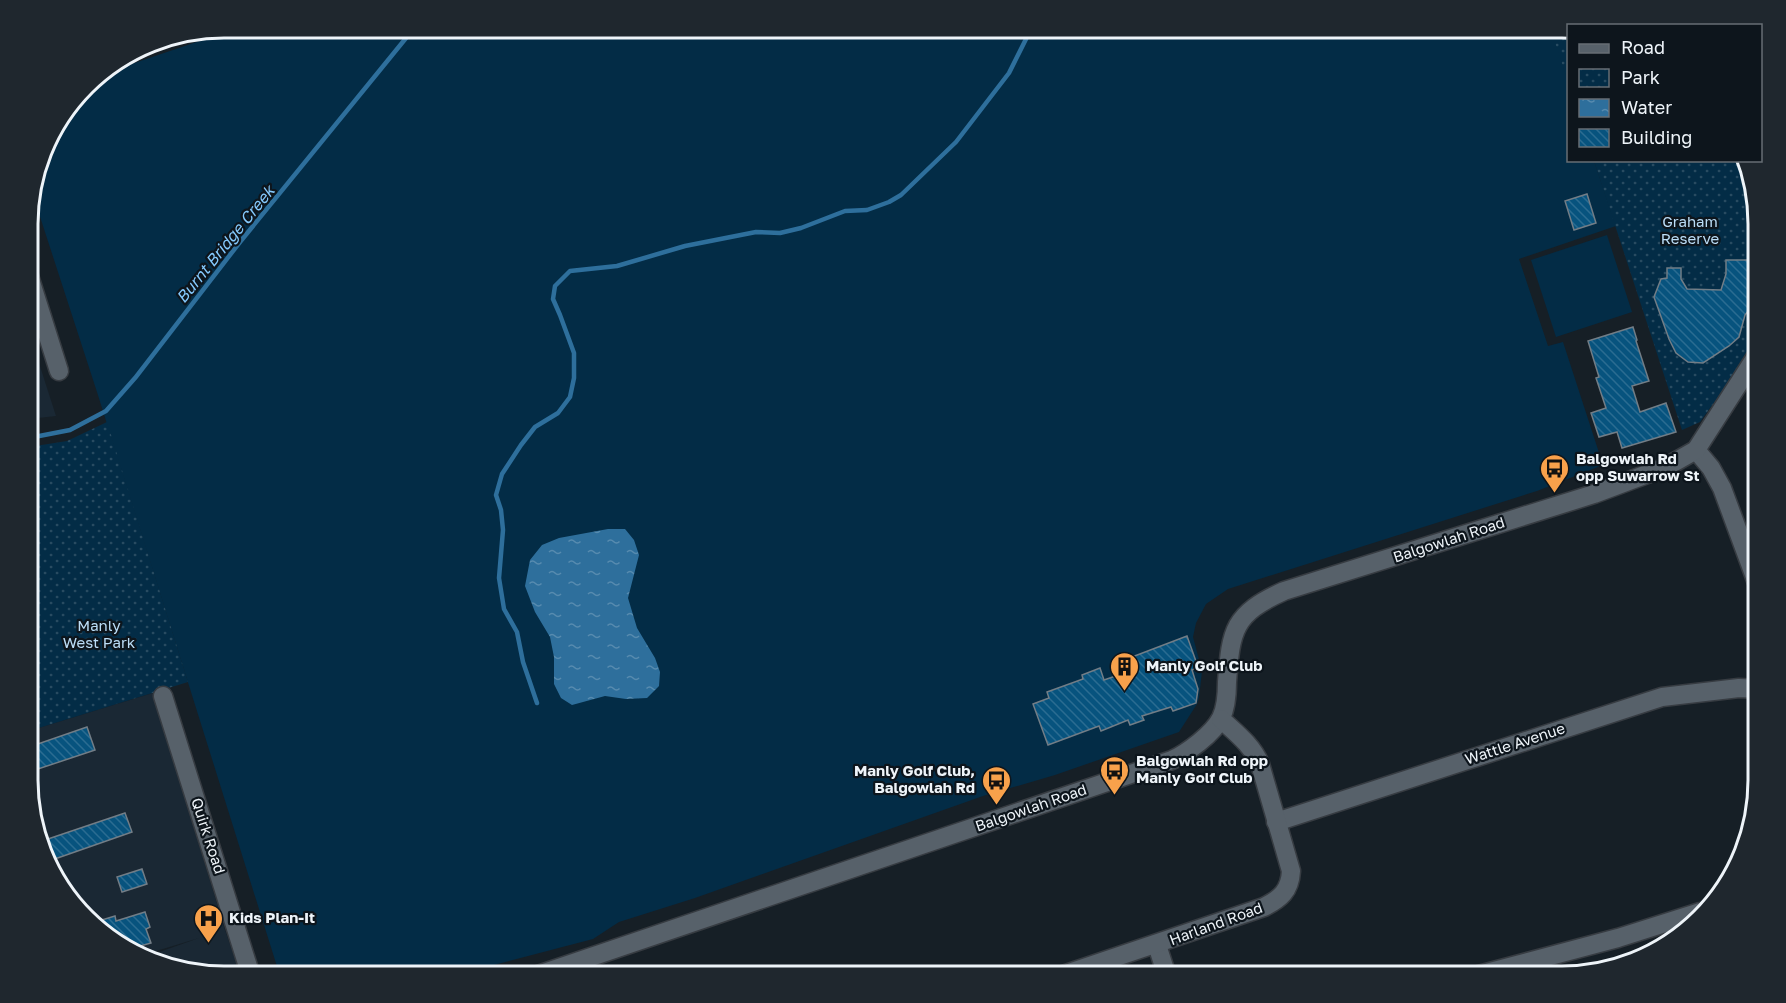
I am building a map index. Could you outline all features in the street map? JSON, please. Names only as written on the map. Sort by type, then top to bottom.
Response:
[{"type":"street","points":[[38,304],[59,371]]},
{"type":"street","name":"Balgowlah Road","points":[[565,966],[1172,760],[1193,748],[1221,718],[1226,696],[1232,638],[1240,621],[1265,600],[1284,591],[1621,484],[1666,467],[1696,450],[1748,369]]},
{"type":"street","points":[[1696,450],[1711,468],[1722,488],[1748,558]]},
{"type":"street","name":"Wattle Avenue","points":[[1276,822],[1662,697],[1739,687],[1748,688]]},
{"type":"street","name":"Quirk Road","points":[[163,696],[248,966]]},
{"type":"street","name":"Harland Road","points":[[1093,965],[1263,908],[1283,896],[1290,881],[1291,871],[1260,764],[1255,753],[1221,718]]},
{"type":"street","points":[[1516,965],[1618,938],[1688,916]]},
{"type":"street","points":[[1157,945],[1164,965]]},
{"type":"shaded area","points":[[38,360],[56,416],[38,418]]},
{"type":"shaded area","points":[[153,693],[238,966],[199,964],[157,953],[199,938],[152,951],[120,934],[84,902],[69,883],[47,840],[39,804],[38,728]]},
{"type":"green space","name":"Manly Golf Club","points":[[223,38],[1554,38],[1567,78],[1567,162],[1594,162],[1616,226],[1519,259],[1548,346],[1563,342],[1603,465],[1537,491],[1228,589],[1206,604],[1196,623],[1193,637],[1202,671],[1199,698],[1179,732],[1055,775],[983,796],[695,898],[619,922],[593,939],[491,966],[277,966],[38,212],[47,163],[62,130],[92,92],[123,67],[206,39]]},
{"type":"green space","points":[[1554,38],[1567,38],[1567,79]]},
{"type":"green space","name":"Graham Reserve","points":[[1594,162],[1737,162],[1742,175],[1748,211],[1748,350],[1700,422],[1682,430]]},
{"type":"green space","points":[[1607,235],[1632,312],[1556,337],[1531,260]]},
{"type":"green space","name":"Manly West Park","points":[[107,422],[188,682],[38,728],[38,446],[67,441]]},
{"type":"water","points":[[608,529],[625,529],[634,540],[639,555],[628,598],[637,628],[655,658],[660,672],[659,686],[647,698],[626,699],[605,696],[572,705],[561,698],[554,684],[554,657],[550,637],[535,612],[525,586],[530,560],[542,545],[559,538]]},
{"type":"building","points":[[1587,194],[1596,223],[1574,230],[1565,201]]},
{"type":"building","points":[[1726,260],[1748,260],[1748,311],[1739,337],[1703,363],[1688,362],[1676,353],[1654,297],[1661,279],[1667,278],[1667,268],[1681,268],[1681,279],[1687,289],[1721,290],[1726,274]]},
{"type":"building","points":[[1633,327],[1649,381],[1632,386],[1640,412],[1666,403],[1676,432],[1622,448],[1617,432],[1599,437],[1591,413],[1606,408],[1596,378],[1599,377],[1588,341]]},
{"type":"building","name":"Manly Golf Club","points":[[1187,636],[1198,667],[1192,670],[1198,689],[1196,703],[1173,711],[1171,707],[1142,716],[1144,720],[1130,725],[1128,720],[1101,731],[1099,726],[1048,745],[1033,704],[1049,698],[1047,692],[1083,679],[1082,675],[1100,668],[1104,680],[1136,669],[1132,657]]},
{"type":"building","points":[[87,727],[95,750],[38,769],[38,744]]},
{"type":"building","points":[[125,813],[132,832],[56,859],[47,839]]},
{"type":"building","points":[[142,869],[147,884],[122,892],[117,877]]},
{"type":"building","points":[[145,912],[150,927],[146,929],[151,943],[141,946],[130,941],[102,920],[115,916],[116,921]]},
{"type":"waterway","name":"Burnt Bridge Creek","points":[[38,436],[70,430],[106,411],[135,378],[240,242],[406,38]]},
{"type":"waterway","points":[[537,703],[523,662],[517,632],[504,609],[499,578],[503,530],[501,510],[496,495],[502,474],[521,445],[535,427],[558,413],[570,397],[574,378],[574,353],[553,299],[555,286],[570,271],[617,266],[685,246],[756,232],[780,233],[801,228],[845,211],[867,210],[889,202],[901,195],[956,142],[1009,73],[1026,38]]},
{"type":"place","name":"Balgowlah Rd opp Suwarrow St","points":[[1555,494]]},
{"type":"place","name":"Manly Golf Club","points":[[1125,692]]},
{"type":"place","name":"Balgowlah Rd opp Manly Golf Club","points":[[1115,796]]},
{"type":"place","name":"Manly Golf Club, Balgowlah Rd","points":[[996,806]]},
{"type":"place","name":"Kids Plan-It","points":[[208,944]]}]
